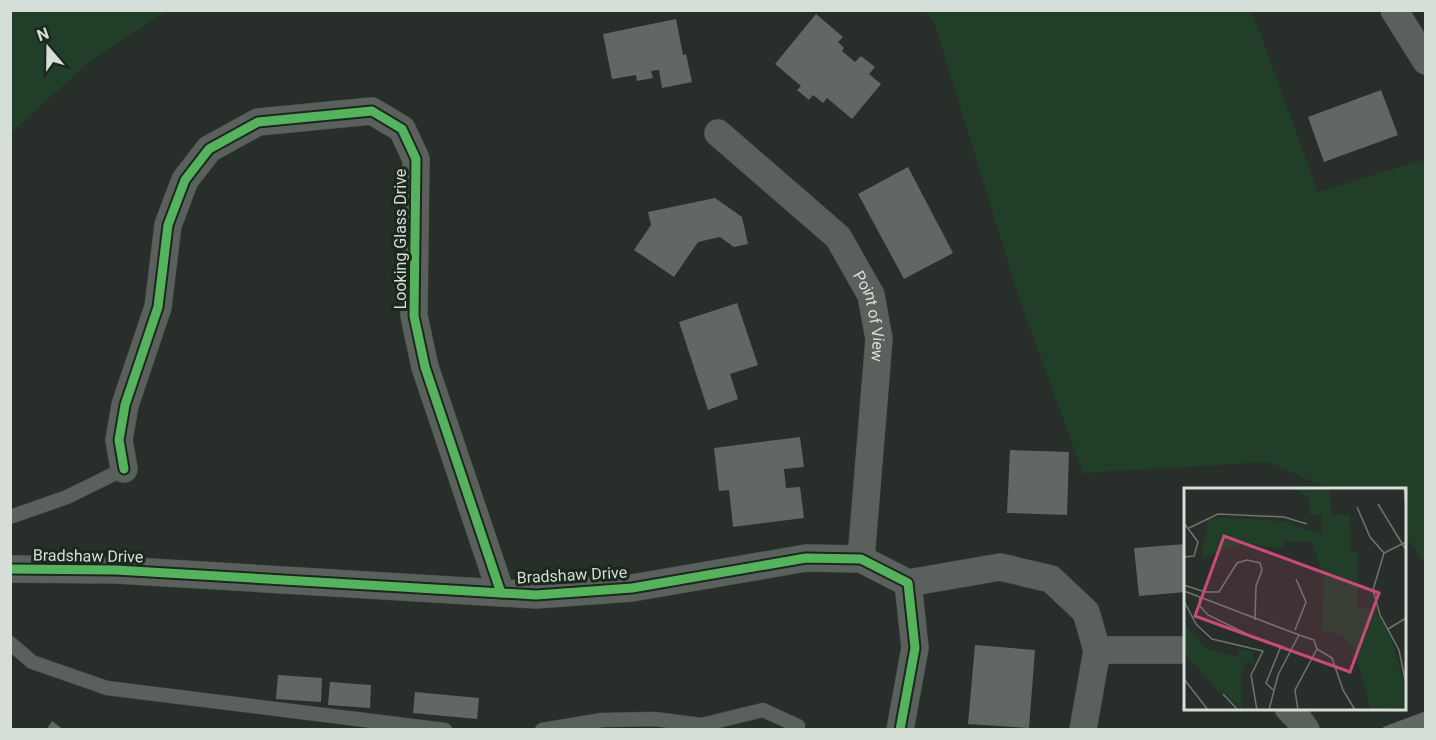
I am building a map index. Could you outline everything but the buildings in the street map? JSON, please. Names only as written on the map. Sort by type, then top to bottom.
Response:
[{"type":"street","points":[[1394,10],[1425,61]]},
{"type":"street","name":"Looking Glass Drive","points":[[123,469],[119,440],[125,405],[158,307],[168,225],[185,180],[209,149],[258,122],[372,111],[402,129],[416,159],[414,316],[425,367],[501,593]]},
{"type":"street","name":"Point of View","points":[[718,133],[838,237],[871,295],[879,339],[861,559]]},
{"type":"street","name":"Bradshaw Drive","points":[[10,569],[116,570],[536,595],[632,588],[806,558],[861,559],[908,583]]},
{"type":"street","points":[[900,729],[915,648],[908,583],[1000,567],[1051,579],[1086,612],[1097,650],[1083,729]]},
{"type":"street","points":[[1097,650],[1184,650]]},
{"type":"street","points":[[1290,710],[1306,729]]},
{"type":"lane","points":[[10,517],[67,497],[123,469]]},
{"type":"lane","points":[[10,643],[32,662],[107,688],[445,729]]},
{"type":"lane","points":[[542,729],[602,720],[655,719],[701,725],[763,710],[798,726],[797,729]]},
{"type":"green space","points":[[11,10],[167,11],[88,63],[11,133]]},
{"type":"green space","points":[[924,11],[1252,11],[1318,192],[1425,159],[1425,565],[1406,537],[1406,488],[1327,488],[1267,462],[1083,473],[1019,298],[934,22]]},
{"type":"cycle path","points":[[124,469],[119,440],[125,405],[158,307],[168,225],[185,180],[209,149],[258,122],[372,111],[402,129],[416,159],[414,316],[425,367],[501,593]]},
{"type":"cycle path","points":[[10,569],[116,570],[536,595],[632,588],[806,558],[861,559],[908,583],[915,648],[900,730]]}]
